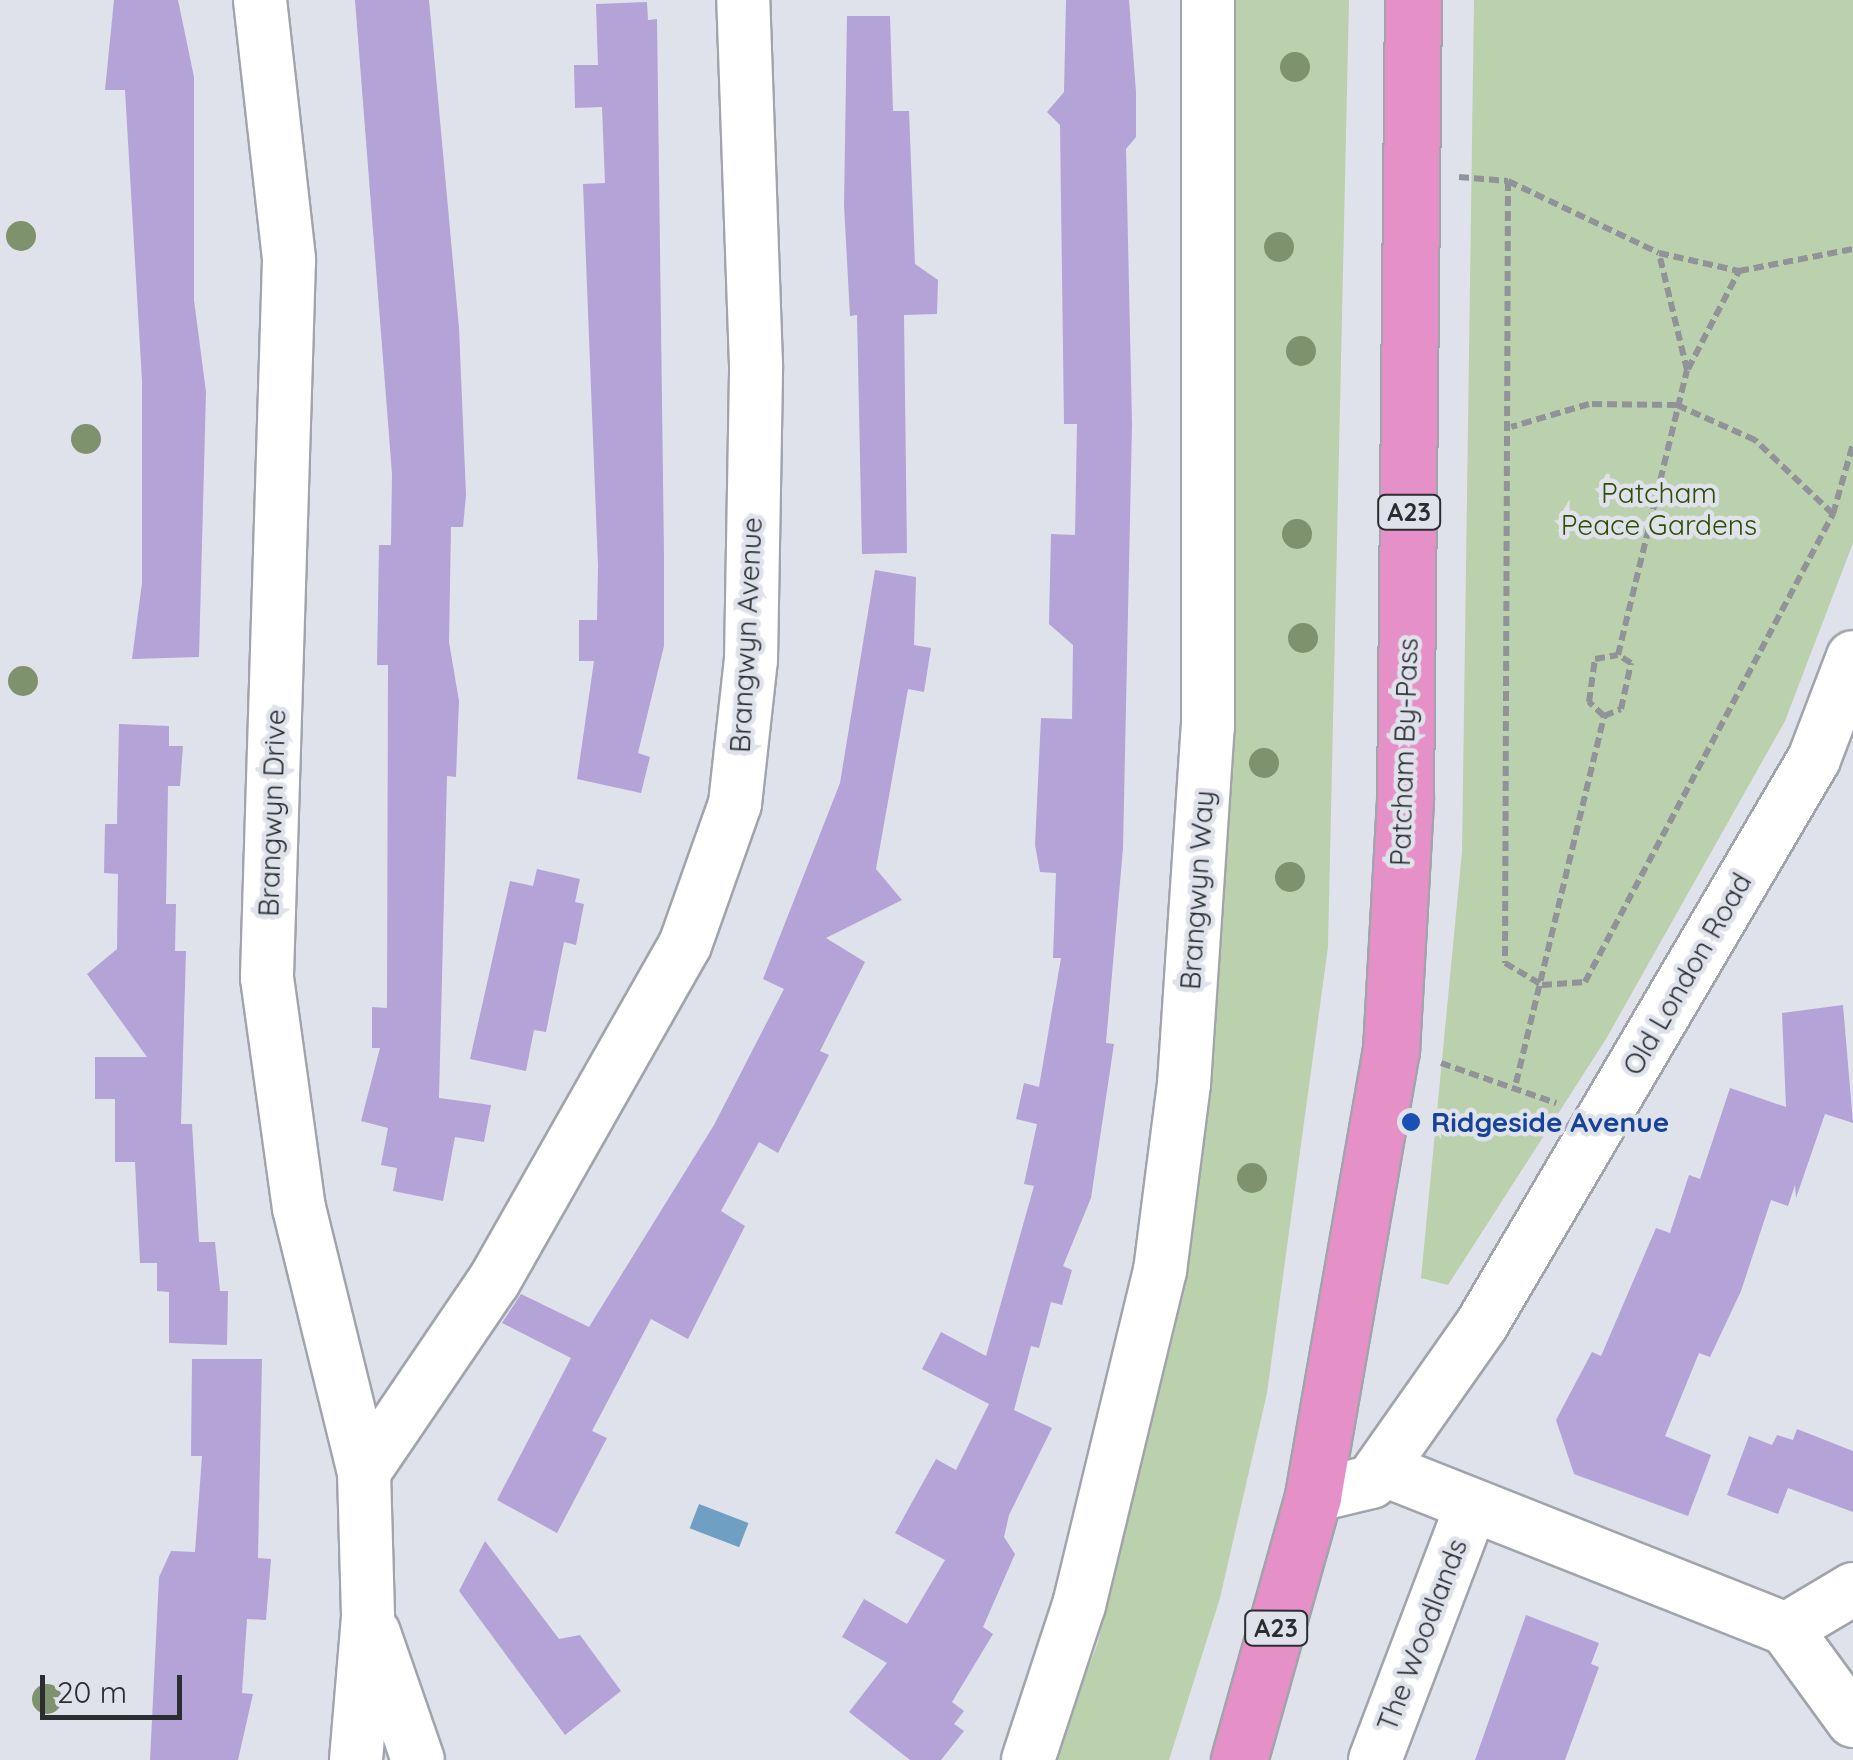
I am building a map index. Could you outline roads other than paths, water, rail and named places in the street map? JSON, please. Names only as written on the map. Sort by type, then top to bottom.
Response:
[{"type":"highway","name":"Patcham By-Pass","points":[[1312,1496],[1392,1050],[1405,781],[1413,0]]},
{"type":"highway","name":"A23","points":[[1239,1760],[1312,1496]]},
{"type":"street","name":"Brangwyn Drive","points":[[260,0],[288,260],[267,978],[299,1208],[364,1472],[368,1617],[356,1760]]},
{"type":"street","name":"Brangwyn Avenue","points":[[364,1472],[494,1281],[685,945],[734,804],[751,660],[756,365],[743,0]]},
{"type":"street","name":"Brangwyn Way","points":[[1028,1760],[1079,1605],[1160,1271],[1184,1084],[1208,727],[1208,0]]},
{"type":"street","name":"Old London Road","points":[[1312,1496],[1371,1482],[1482,1324],[1606,1114],[1833,763],[1853,657]]},
{"type":"street","points":[[1382,1469],[1470,1510],[1786,1629],[1853,1721]]},
{"type":"street","name":"The Woodlands","points":[[1375,1760],[1470,1510]]},
{"type":"street","points":[[1786,1629],[1853,1589]]},
{"type":"street","name":"Brangwyn Drive","points":[[368,1617],[418,1760]]},
{"type":"water","points":[[699,1504],[748,1523],[739,1547],[690,1528]]},
{"type":"place","name":"Ridgeside Avenue","points":[[1411,1122]]},
{"type":"park label","name":"Patcham Peace Gardens","points":[[1659,509]]}]
